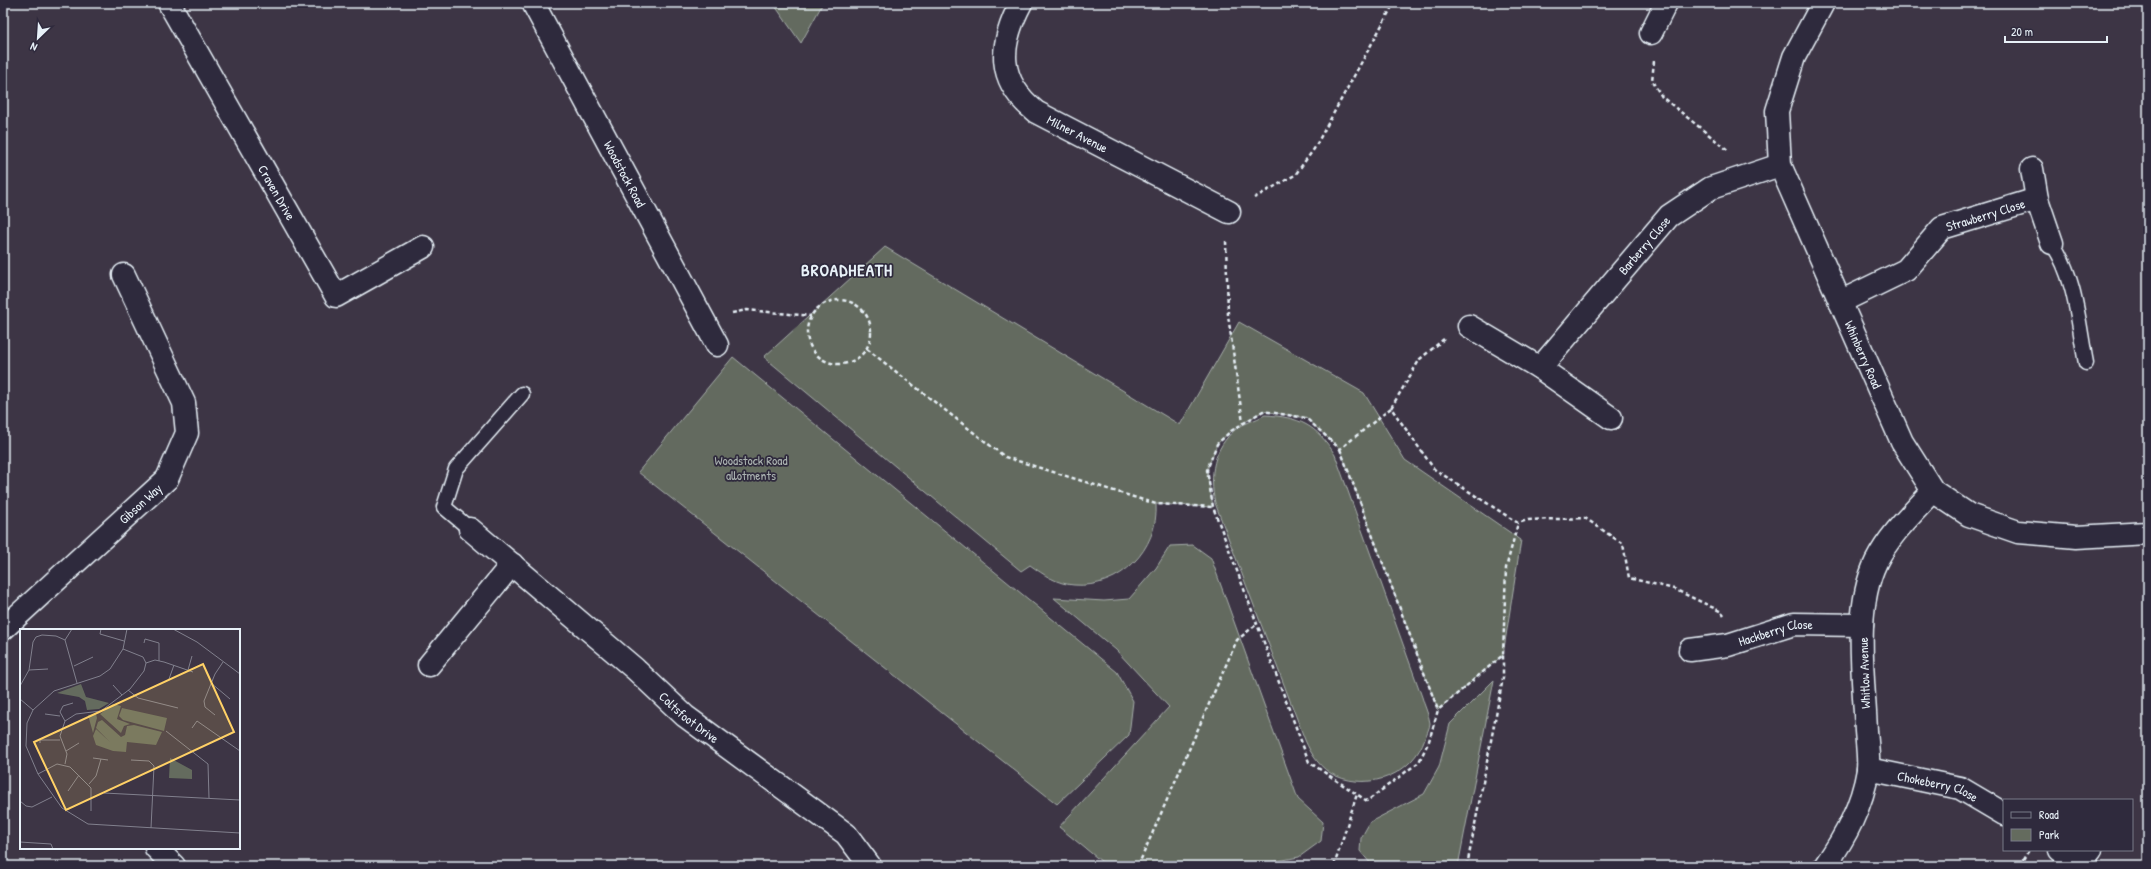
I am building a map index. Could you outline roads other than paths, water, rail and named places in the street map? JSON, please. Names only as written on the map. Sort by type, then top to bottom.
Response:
[{"type":"street","name":"Craven Drive","points":[[169,3],[336,296],[423,247]]},
{"type":"street","name":"Woodstock Road","points":[[533,3],[717,345]]},
{"type":"street","name":"Milner Avenue","points":[[1021,3],[1008,33],[1005,55],[1007,72],[1013,88],[1023,101],[1036,112],[1229,212]]},
{"type":"street","points":[[1651,32],[1666,3]]},
{"type":"street","name":"Whinberry Road","points":[[1823,3],[1794,57],[1777,111],[1780,166],[1902,442],[1933,491],[1969,515],[2018,532],[2076,537],[2148,533]]},
{"type":"street","name":"Barberry Close","points":[[1540,368],[1669,216],[1711,188],[1780,166]]},
{"type":"street","name":"Strawberry Close","points":[[2032,169],[2037,199],[2052,243]]},
{"type":"street","name":"Strawberry Close","points":[[1840,302],[1906,270],[1942,228],[2037,199]]},
{"type":"street","name":"Gibson Way","points":[[5,622],[167,479],[187,433],[184,403],[124,275]]},
{"type":"street","points":[[1469,326],[1540,368],[1611,418]]},
{"type":"street","name":"Whitlow Avenue","points":[[1825,866],[1840,845],[1859,809],[1868,769],[1862,625],[1867,592],[1876,563],[1891,536],[1933,491]]},
{"type":"street","name":"Coltsfoot Drive","points":[[470,529],[635,669],[685,716],[846,834],[870,866]]},
{"type":"street","points":[[429,665],[512,564]]},
{"type":"street","name":"Hackberry Close","points":[[1690,650],[1728,645],[1794,624],[1862,625]]},
{"type":"street","name":"Chokeberry Close","points":[[1868,769],[1960,788],[2003,813]]},
{"type":"street","points":[[157,849],[174,866]]},
{"type":"street","points":[[2062,851],[2080,862],[2090,851]]},
{"type":"lane","points":[[2052,243],[2063,260],[2069,275],[2086,363]]},
{"type":"lane","points":[[470,529],[444,507],[456,469],[522,394]]},
{"type":"district","name":"BROADHEATH","points":[[847,269]]},
{"type":"park label","name":"Woodstock Road allotments","points":[[751,468]]}]
